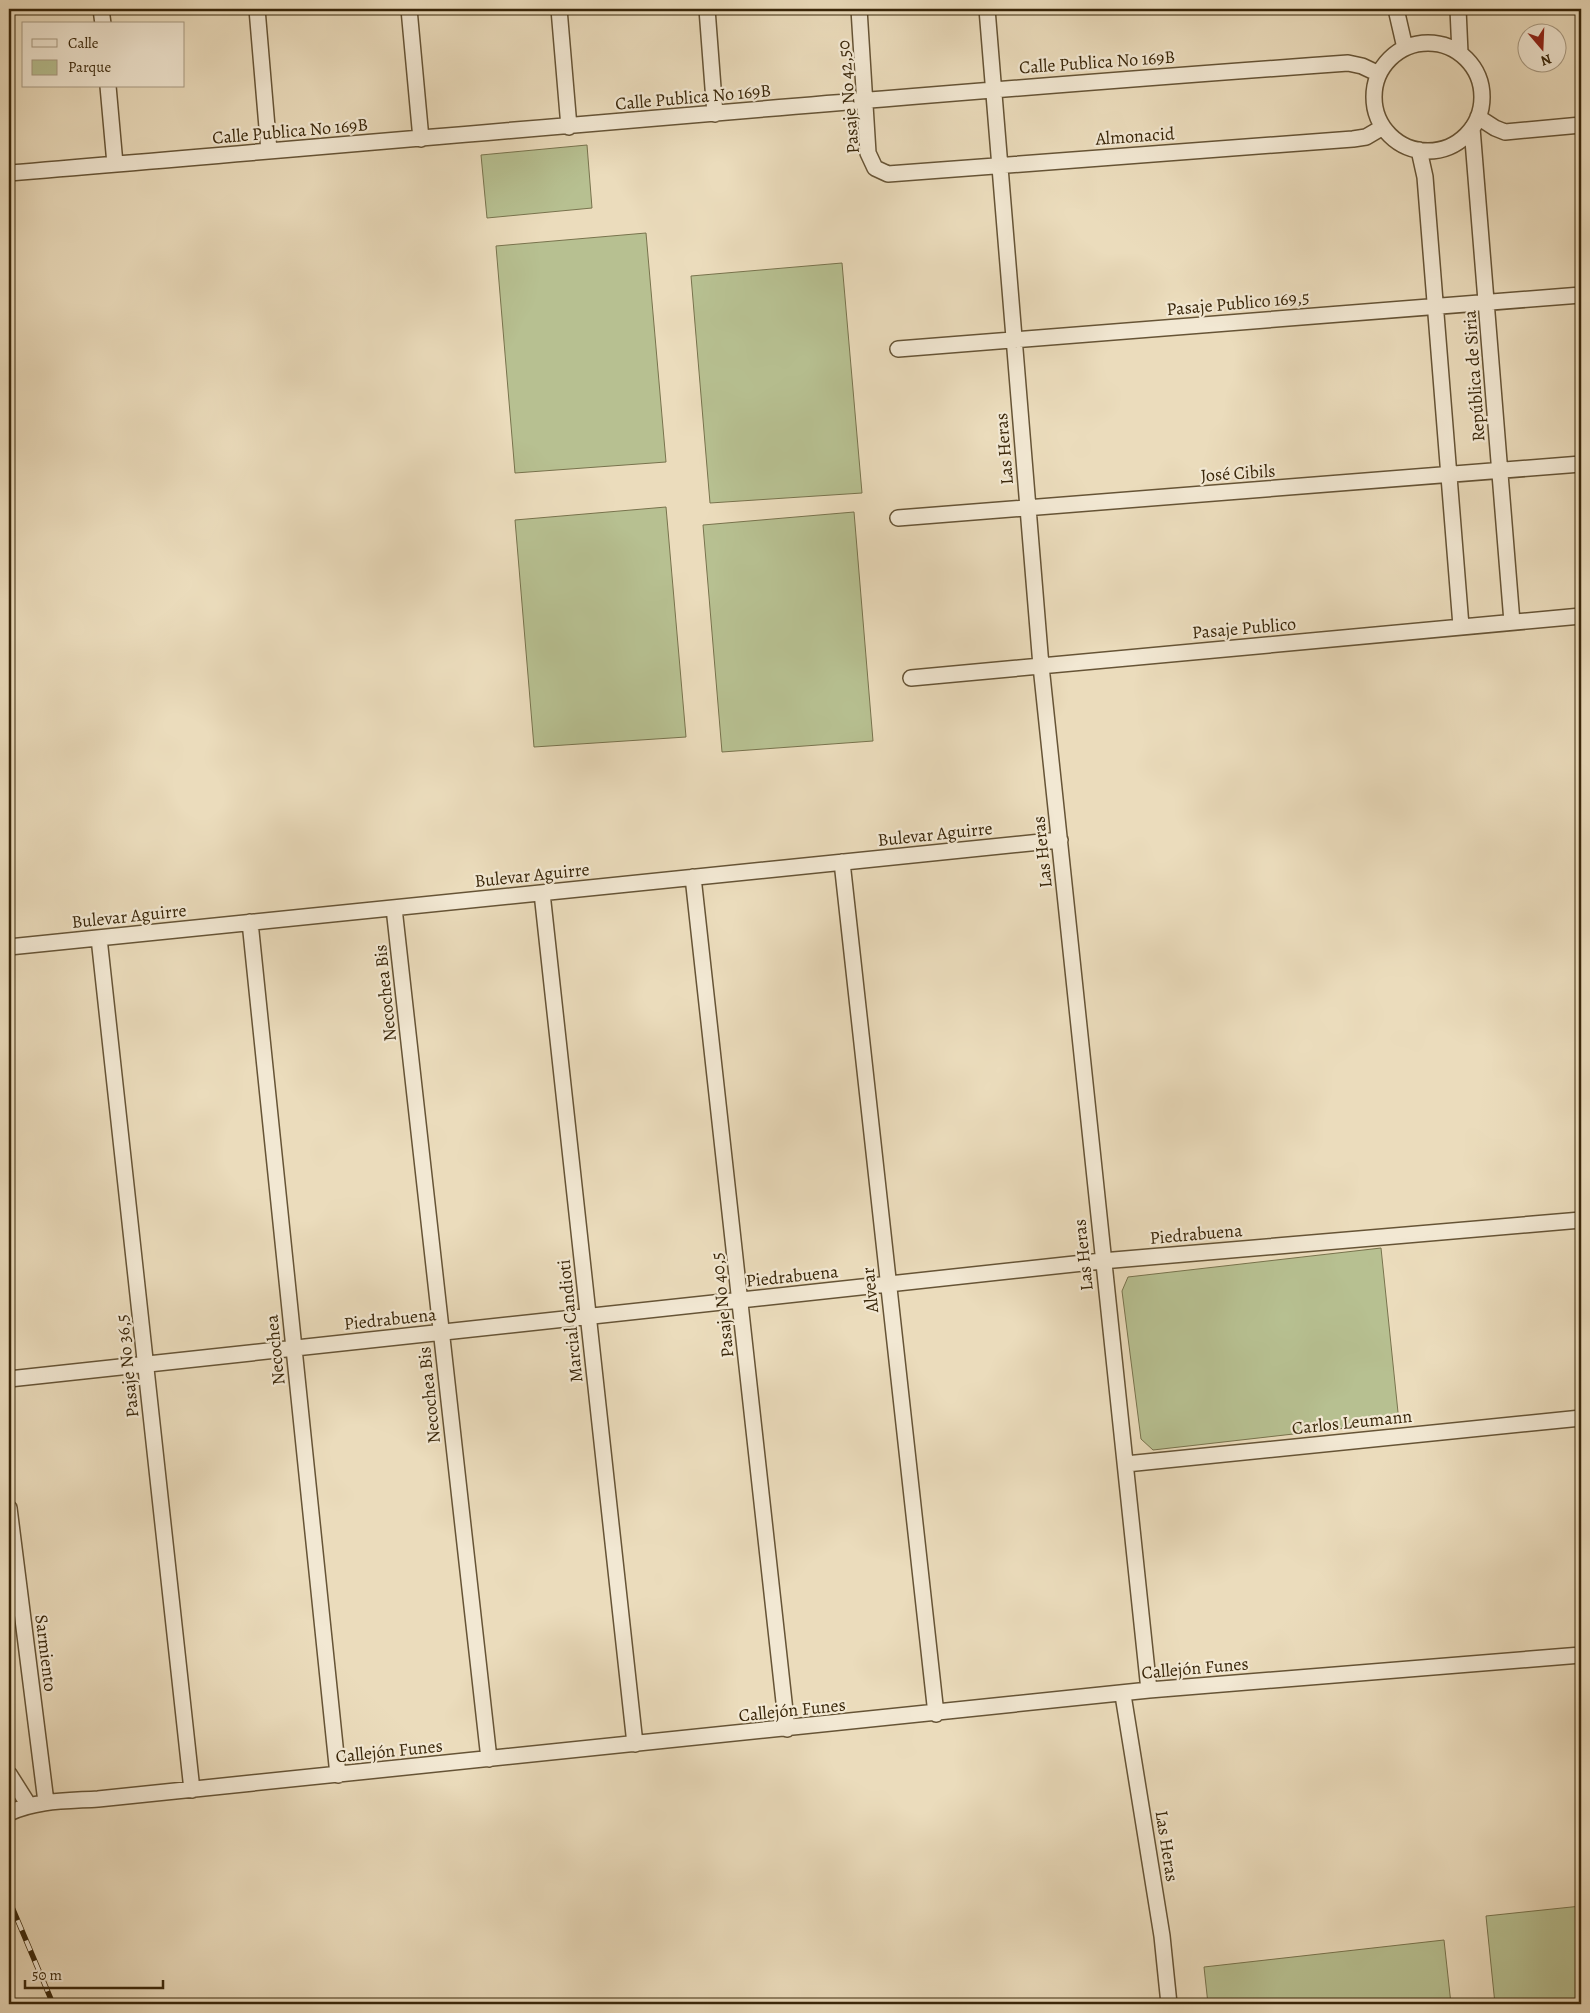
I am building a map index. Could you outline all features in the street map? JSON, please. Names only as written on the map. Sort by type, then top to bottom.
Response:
[{"type":"street","points":[[101,9],[103,22]]},
{"type":"street","points":[[258,9],[269,151]]},
{"type":"street","points":[[409,9],[422,139]]},
{"type":"street","points":[[559,9],[569,127]]},
{"type":"street","points":[[707,9],[716,114]]},
{"type":"street","name":"Pasaje No 42,50","points":[[859,9],[868,153],[876,168],[888,174]]},
{"type":"street","name":"Las Heras","points":[[987,9],[992,89],[1041,666],[1102,1261],[1126,1464],[1149,1690]]},
{"type":"street","points":[[1396,9],[1405,48]]},
{"type":"street","points":[[1458,9],[1460,53]]},
{"type":"street","points":[[1433,43],[1448,46],[1460,53],[1473,66],[1480,82],[1482,100],[1475,122],[1464,137],[1450,146],[1435,150],[1419,150],[1404,145],[1383,127],[1376,110],[1374,92],[1379,74],[1395,54],[1405,48],[1419,44],[1433,43]]},
{"type":"street","name":"Calle Publica No 169B","points":[[9,173],[569,127],[992,89],[1348,63],[1362,66],[1379,74]]},
{"type":"street","points":[[108,88],[115,164]]},
{"type":"street","points":[[1475,122],[1505,132],[1581,125]]},
{"type":"street","name":"República de Siria","points":[[1475,122],[1512,622]]},
{"type":"street","name":"Almonacid","points":[[888,174],[1353,139],[1366,137],[1383,127]]},
{"type":"street","name":"República de Siria","points":[[1419,150],[1425,177],[1461,626]]},
{"type":"street","name":"Pasaje Publico 169,5","points":[[898,349],[1435,305],[1581,295]]},
{"type":"street","name":"José Cibils","points":[[898,518],[1581,464]]},
{"type":"street","name":"Pasaje Publico","points":[[910,678],[1581,616]]},
{"type":"street","name":"Bulevar Aguirre","points":[[9,947],[1060,840]]},
{"type":"street","name":"Alvear","points":[[842,862],[936,1714]]},
{"type":"street","name":"Pasaje No 40,5","points":[[694,877],[787,1729]]},
{"type":"street","name":"Marcial Candioti","points":[[542,893],[635,1744]]},
{"type":"street","name":"Necochea Bis","points":[[394,908],[489,1759]]},
{"type":"street","name":"Necochea","points":[[250,922],[338,1775]]},
{"type":"street","name":"Pasaje No 36,5","points":[[99,938],[192,1790]]},
{"type":"street","name":"Piedrabuena","points":[[9,1379],[1102,1261],[1581,1220]]},
{"type":"street","name":"Carlos Leumann","points":[[1126,1464],[1581,1418]]},
{"type":"street","name":"Sarmiento","points":[[9,1508],[46,1802]]},
{"type":"street","name":"Callejón Funes","points":[[9,1813],[28,1804],[46,1802],[192,1790],[936,1714],[1149,1690],[1581,1656]]},
{"type":"street","name":"Las Heras","points":[[1123,1694],[1162,1936],[1169,2004]]},
{"type":"street","points":[[9,1774],[28,1804]]},
{"type":"green space","points":[[587,145],[592,208],[487,218],[481,155]]},
{"type":"green space","points":[[646,233],[666,462],[515,473],[496,246]]},
{"type":"green space","points":[[842,263],[862,493],[710,503],[691,276]]},
{"type":"green space","points":[[666,507],[686,737],[534,747],[515,520]]},
{"type":"green space","points":[[854,512],[873,741],[722,752],[703,525]]},
{"type":"green space","points":[[1381,1248],[1399,1422],[1153,1450],[1141,1439],[1122,1291],[1128,1277]]},
{"type":"green space","points":[[1581,1906],[1581,2004],[1495,2004],[1486,1916]]},
{"type":"green space","points":[[1444,1940],[1451,2004],[1208,2004],[1204,1967]]},
{"type":"railway","points":[[9,1900],[53,2004]]}]
